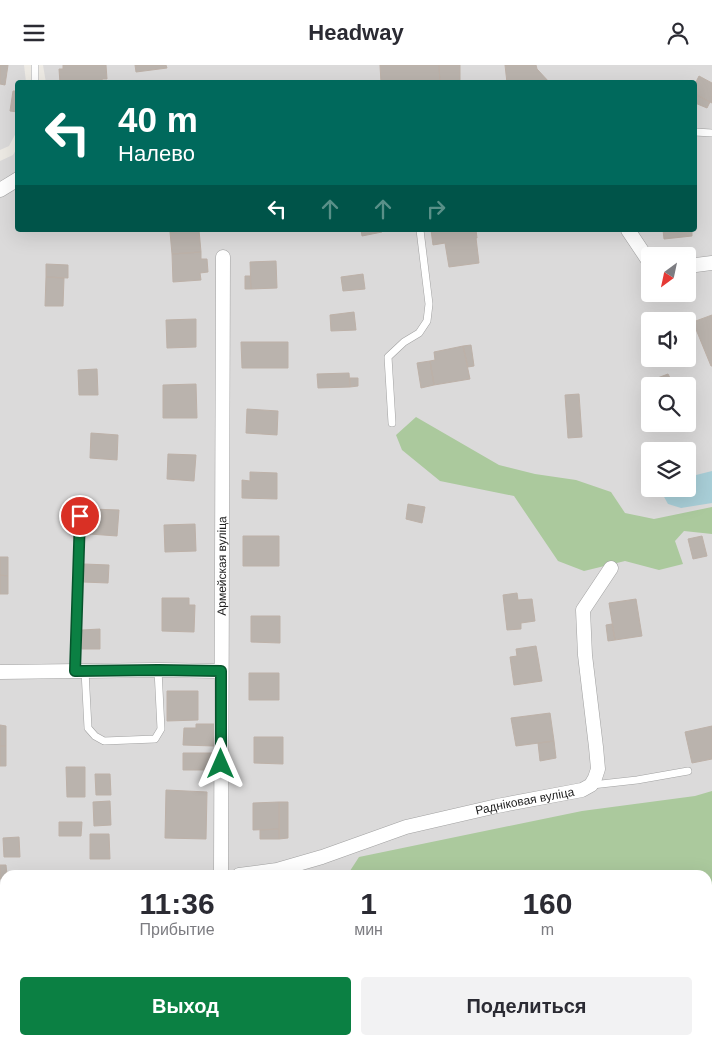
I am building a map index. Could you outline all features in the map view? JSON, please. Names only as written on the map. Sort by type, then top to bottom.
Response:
[{"type":"street","points":[[0,190],[15,181]]},
{"type":"street","points":[[629,232],[641,249]]},
{"type":"street","name":"Армейская вуліца","points":[[221,870],[223,257]]},
{"type":"street","points":[[696,265],[712,263]]},
{"type":"street","name":"Радніковая вуліца","points":[[277,870],[322,857],[406,827],[582,789],[591,785],[598,769],[584,655],[583,610],[611,568]]},
{"type":"street","points":[[0,672],[221,671]]},
{"type":"lane","points":[[35,65],[35,80]]},
{"type":"lane","points":[[697,132],[712,133]]},
{"type":"lane","points":[[392,423],[388,357],[404,342],[419,333],[427,321],[429,303],[420,232]]},
{"type":"lane","points":[[80,516],[80,671],[88,728],[95,736],[104,741],[156,739],[161,729],[158,670]]},
{"type":"lane","points":[[591,785],[637,780],[688,771]]},
{"type":"shaded area","points":[[0,65],[24,65],[26,80],[15,80],[15,135],[9,146],[0,150]]},
{"type":"shaded area","points":[[43,65],[712,65],[712,870],[0,870],[0,161],[13,155],[15,152],[15,232],[697,232],[697,80],[46,80]]},
{"type":"green space","points":[[416,417],[499,465],[535,474],[576,480],[611,492],[625,513],[654,519],[712,507],[712,534],[684,531],[675,541],[683,564],[659,570],[625,561],[584,571],[558,561],[514,496],[440,481],[402,450],[396,435]]},
{"type":"green space","points":[[712,791],[712,870],[351,870],[359,857],[582,811],[695,796]]},
{"type":"water","points":[[712,471],[712,503],[681,508],[668,504],[664,497],[696,497],[696,475]]},
{"type":"building","points":[[0,65],[8,65],[5,85],[0,84]]},
{"type":"building","points":[[63,65],[106,65],[107,79],[60,80],[59,69],[63,69]]},
{"type":"building","points":[[135,65],[166,65],[167,68],[136,72]]},
{"type":"building","points":[[380,65],[439,65],[440,80],[381,80]]},
{"type":"building","points":[[439,65],[460,65],[460,80],[440,80]]},
{"type":"building","points":[[505,65],[536,65],[537,69],[547,80],[507,80]]},
{"type":"building","points":[[699,76],[712,83],[712,103],[697,95],[697,80]]},
{"type":"building","points":[[13,91],[15,91],[15,112],[10,111]]},
{"type":"building","points":[[697,95],[710,102],[707,108],[697,104]]},
{"type":"building","points":[[170,232],[199,232],[201,252],[172,254]]},
{"type":"building","points":[[361,232],[382,232],[362,236]]},
{"type":"building","points":[[431,232],[476,232],[479,263],[449,267],[445,243],[433,245]]},
{"type":"building","points":[[663,232],[692,232],[692,236],[664,239]]},
{"type":"building","points":[[201,252],[201,259],[207,259],[208,272],[200,273],[201,280],[173,282],[172,254]]},
{"type":"building","points":[[276,261],[277,288],[251,289],[250,262]]},
{"type":"building","points":[[46,264],[68,265],[68,278],[46,277]]},
{"type":"building","points":[[363,274],[365,289],[343,291],[341,277]]},
{"type":"building","points":[[245,276],[250,276],[251,289],[245,289]]},
{"type":"building","points":[[46,277],[64,278],[63,306],[45,306]]},
{"type":"building","points":[[354,312],[356,330],[331,331],[330,315]]},
{"type":"building","points":[[712,315],[712,366],[696,329],[696,321]]},
{"type":"building","points":[[196,319],[196,347],[167,348],[166,320]]},
{"type":"building","points":[[241,342],[288,342],[288,368],[242,368]]},
{"type":"building","points":[[471,345],[474,366],[468,367],[463,346]]},
{"type":"building","points":[[463,346],[470,379],[434,385],[430,361],[435,360],[434,352]]},
{"type":"building","points":[[430,361],[434,385],[421,388],[417,363]]},
{"type":"building","points":[[97,369],[98,395],[79,395],[78,370]]},
{"type":"building","points":[[349,373],[350,387],[318,388],[317,374]]},
{"type":"building","points":[[350,378],[358,378],[358,386],[350,387]]},
{"type":"building","points":[[196,384],[197,418],[163,418],[163,385]]},
{"type":"building","points":[[579,394],[582,437],[568,438],[565,395]]},
{"type":"building","points":[[247,409],[278,411],[277,435],[246,433]]},
{"type":"building","points":[[91,433],[118,435],[117,460],[90,458]]},
{"type":"building","points":[[168,454],[196,455],[194,481],[167,479]]},
{"type":"building","points":[[250,472],[277,473],[277,499],[242,498],[242,480],[250,481]]},
{"type":"building","points":[[408,504],[425,507],[422,523],[406,519]]},
{"type":"building","points":[[91,509],[119,510],[117,536],[90,534]]},
{"type":"building","points":[[195,524],[196,551],[165,552],[164,525]]},
{"type":"building","points":[[243,536],[279,536],[279,566],[243,566]]},
{"type":"building","points":[[702,536],[707,556],[693,559],[688,539]]},
{"type":"building","points":[[0,557],[8,557],[8,576],[0,575]]},
{"type":"building","points":[[84,564],[109,565],[108,583],[83,582]]},
{"type":"building","points":[[0,575],[8,576],[8,594],[0,594]]},
{"type":"building","points":[[517,593],[518,600],[532,599],[535,621],[521,623],[521,629],[507,630],[503,595]]},
{"type":"building","points":[[162,598],[189,598],[189,605],[195,605],[194,632],[162,631]]},
{"type":"building","points":[[636,599],[642,636],[615,640],[609,603]]},
{"type":"building","points":[[251,616],[280,616],[280,643],[251,642]]},
{"type":"building","points":[[612,624],[615,640],[608,641],[606,625]]},
{"type":"building","points":[[100,629],[100,649],[82,649],[82,630]]},
{"type":"building","points":[[536,646],[542,681],[514,685],[510,657],[517,656],[516,649]]},
{"type":"building","points":[[249,673],[279,673],[279,700],[249,700]]},
{"type":"building","points":[[167,691],[198,691],[198,720],[167,721]]},
{"type":"building","points":[[550,713],[554,741],[516,746],[511,718]]},
{"type":"building","points":[[196,724],[214,724],[214,746],[183,745],[184,728],[196,728]]},
{"type":"building","points":[[0,725],[6,726],[6,746],[0,746]]},
{"type":"building","points":[[712,726],[712,759],[692,763],[685,732]]},
{"type":"building","points":[[254,737],[283,737],[283,764],[254,763]]},
{"type":"building","points":[[554,741],[556,758],[540,761],[538,743]]},
{"type":"building","points":[[0,746],[6,746],[6,766],[0,766]]},
{"type":"building","points":[[183,753],[213,753],[213,770],[183,770]]},
{"type":"building","points":[[66,767],[85,767],[85,797],[67,797]]},
{"type":"building","points":[[95,774],[110,774],[111,795],[96,795]]},
{"type":"building","points":[[166,790],[207,792],[206,839],[165,838]]},
{"type":"building","points":[[110,801],[111,825],[94,826],[93,802]]},
{"type":"building","points":[[279,802],[279,829],[253,830],[253,803]]},
{"type":"building","points":[[279,802],[288,802],[288,838],[279,839]]},
{"type":"building","points":[[59,822],[82,822],[81,836],[59,836]]},
{"type":"building","points":[[279,829],[279,839],[260,839],[260,830]]},
{"type":"building","points":[[90,834],[109,834],[110,859],[90,859]]},
{"type":"building","points":[[19,837],[20,857],[4,857],[3,838]]},
{"type":"building","points":[[0,865],[6,865],[6,870],[0,870]]},
{"type":"route","points":[[80,516],[75,671],[221,671],[221,764]]}]
